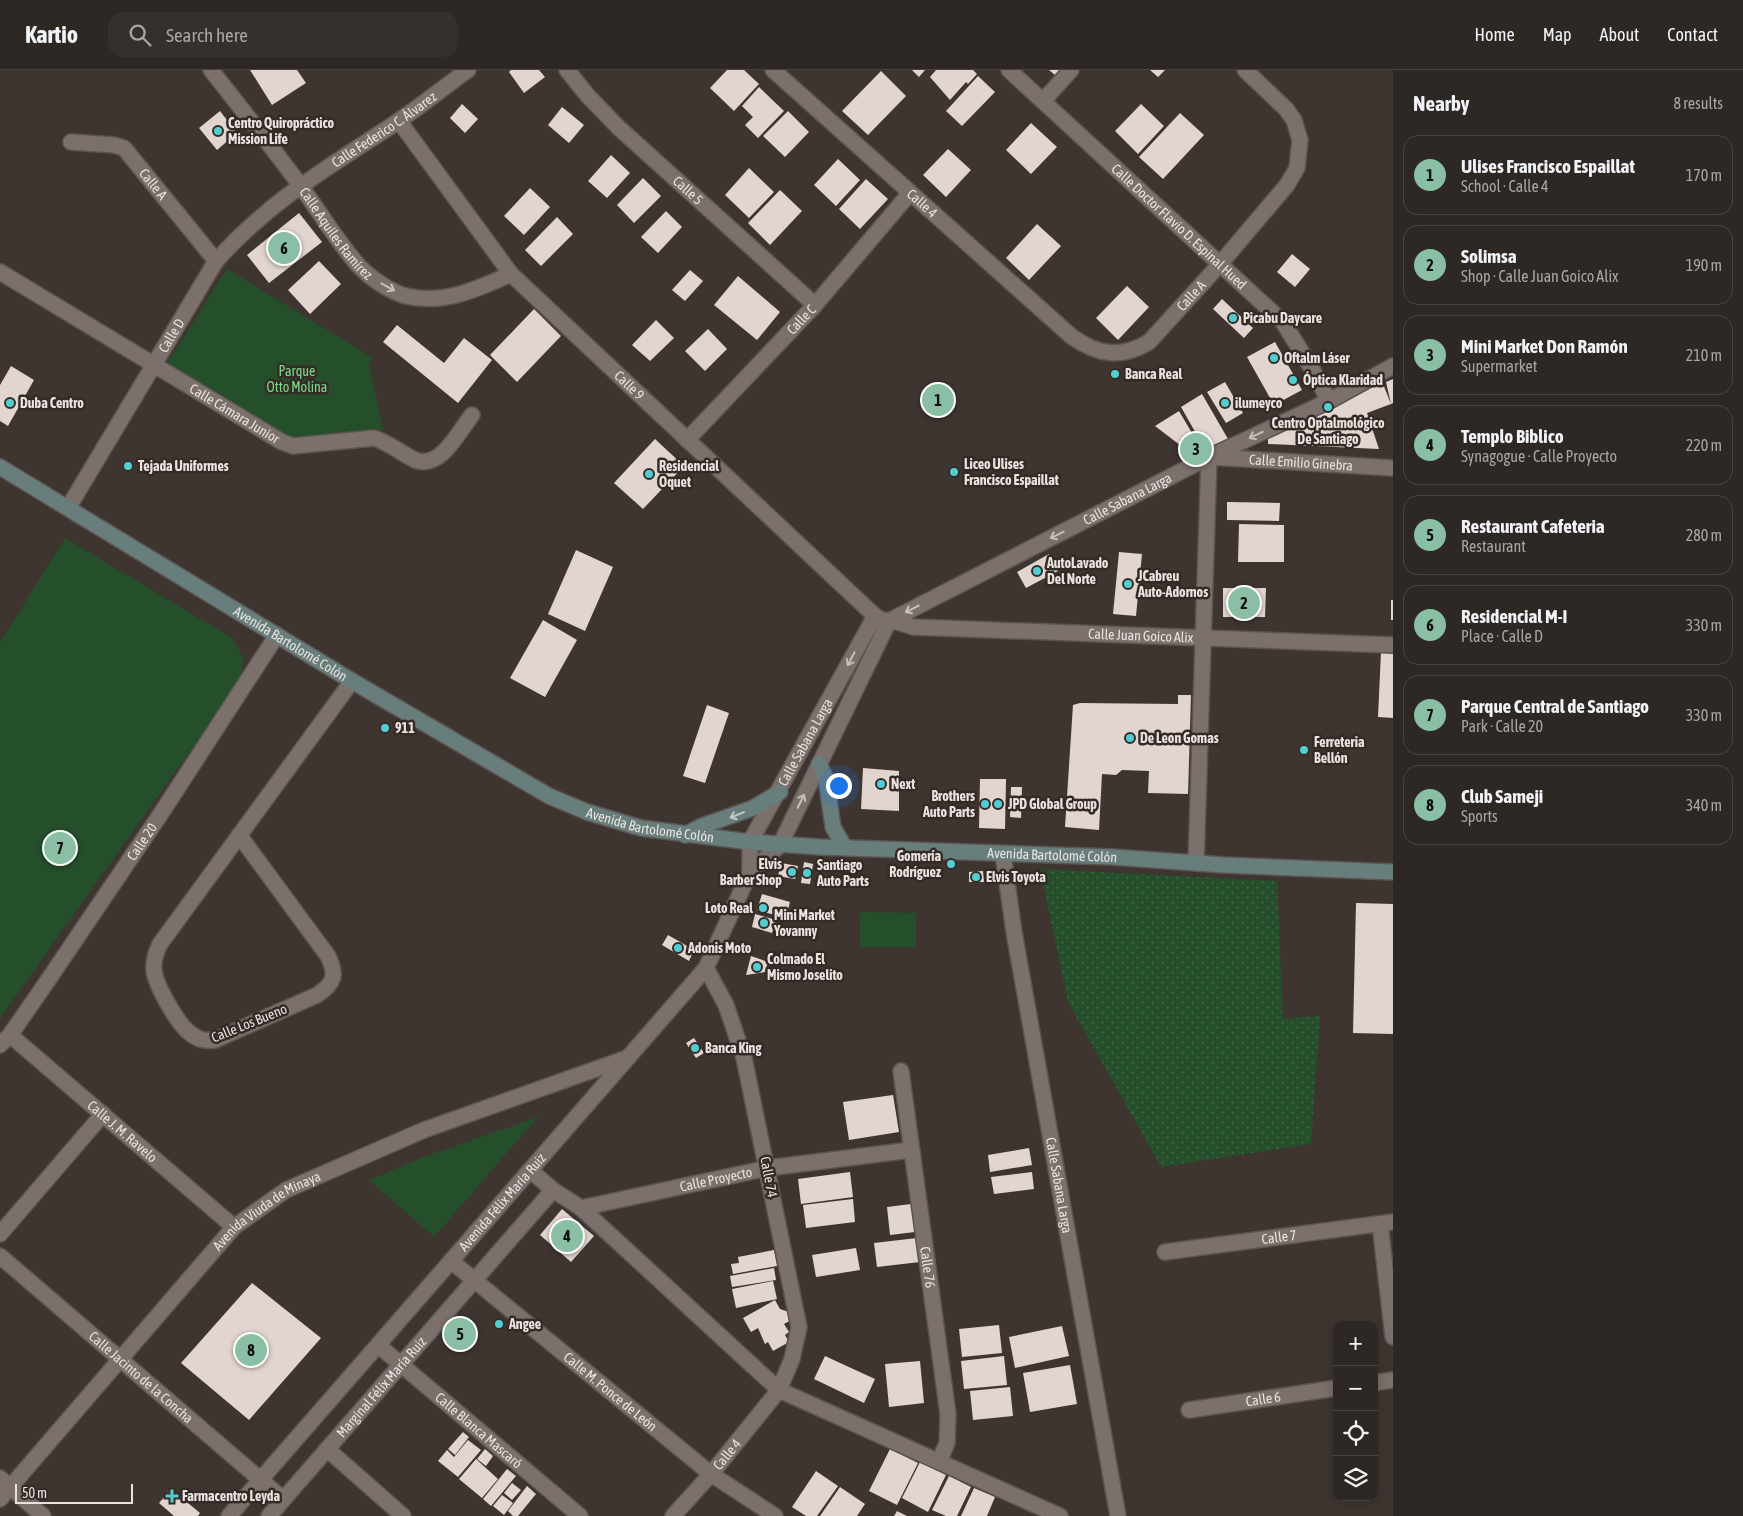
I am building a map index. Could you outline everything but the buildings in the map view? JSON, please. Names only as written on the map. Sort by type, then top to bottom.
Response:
[{"type":"main road","name":"Avenida Bartolomé Colón","points":[[0,467],[352,680],[549,796],[587,812],[641,828],[685,835],[780,845],[1112,857],[1196,863],[1393,872]]},
{"type":"main road","points":[[819,764],[826,778],[833,827],[845,848]]},
{"type":"main road","points":[[685,835],[702,826],[753,808],[780,792]]},
{"type":"street","name":"Calle Aquiles Ramírez","points":[[211,70],[360,266],[380,282],[404,296],[428,299],[457,297],[512,274]]},
{"type":"street","name":"Calle Federico C. Álvarez","points":[[300,185],[399,120],[468,70]]},
{"type":"street","name":"Calle 5","points":[[567,70],[588,96],[618,127],[815,305]]},
{"type":"street","name":"Calle 4","points":[[773,70],[910,194],[1072,336]]},
{"type":"street","name":"Calle Doctor Flavio D. Espinal Hued","points":[[1009,70],[1283,322],[1293,335],[1329,401]]},
{"type":"street","points":[[1043,101],[1071,70]]},
{"type":"street","name":"Calle A","points":[[1072,336],[1085,347],[1098,352],[1126,352],[1137,349],[1148,342],[1220,264],[1293,177],[1300,158],[1299,131],[1286,109],[1244,70]]},
{"type":"street","name":"Calle 9","points":[[399,120],[512,274],[688,440],[885,619]]},
{"type":"street","name":"Calle A","points":[[71,142],[114,145],[124,148],[216,261]]},
{"type":"street","name":"Calle D","points":[[68,508],[216,261],[254,221],[300,185]]},
{"type":"street","name":"Calle C","points":[[688,440],[815,305],[910,194]]},
{"type":"street","name":"Calle Cámara Junior","points":[[0,272],[282,442],[293,446],[374,438],[383,441],[416,460],[430,461],[442,454],[472,415]]},
{"type":"street","name":"Calle Sabana Larga","points":[[750,842],[885,619],[1209,457],[1329,401],[1393,366]]},
{"type":"street","points":[[1196,863],[1209,457]]},
{"type":"street","name":"Calle Emilio Ginebra","points":[[1209,457],[1393,468]]},
{"type":"street","name":"Calle Sabana Larga","points":[[780,845],[885,619]]},
{"type":"street","name":"Calle Juan Goico Alix","points":[[885,619],[913,627],[1393,645]]},
{"type":"street","name":"Calle 20","points":[[5,1040],[162,812],[277,635]]},
{"type":"street","name":"Calle Los Bueno","points":[[239,835],[328,956],[334,968],[334,978],[327,988],[317,995],[215,1040],[205,1041],[197,1038],[183,1027],[158,984],[154,971],[154,958],[169,930],[352,680]]},
{"type":"street","name":"Avenida Félix María Ruiz","points":[[750,842],[750,872]]},
{"type":"street","name":"Avenida Félix María Ruiz","points":[[229,1516],[706,968],[750,872],[780,845]]},
{"type":"street","name":"Calle Sabana Larga","points":[[1003,854],[1014,932],[1118,1516]]},
{"type":"street","name":"Calle 74","points":[[706,968],[726,1005],[744,1058],[799,1327],[792,1359],[779,1390]]},
{"type":"street","name":"Calle J. M. Ravelo","points":[[5,1040],[102,1114],[234,1228]]},
{"type":"street","name":"Avenida Viuda de Minaya","points":[[0,1499],[5,1482],[121,1360],[234,1228],[286,1190],[424,1130],[629,1057]]},
{"type":"street","name":"Calle 76","points":[[901,1071],[948,1414],[947,1443],[939,1462]]},
{"type":"street","points":[[0,1234],[102,1114]]},
{"type":"street","name":"Calle Proyecto","points":[[581,1208],[768,1168],[911,1150]]},
{"type":"street","points":[[530,1170],[553,1190],[581,1208],[779,1390],[1060,1516]]},
{"type":"street","name":"Marginal Félix María Ruiz","points":[[269,1516],[553,1190]]},
{"type":"street","points":[[1387,1223],[1393,1337]]},
{"type":"street","name":"Calle 7","points":[[1165,1252],[1387,1223]]},
{"type":"street","name":"Calle Jacinto de la Concha","points":[[0,1256],[283,1499]]},
{"type":"street","name":"Calle M. Ponce de León","points":[[451,1261],[711,1474],[775,1516]]},
{"type":"street","name":"Calle Blanca Mascaró","points":[[378,1345],[580,1516]]},
{"type":"street","points":[[1378,1382],[1393,1380]]},
{"type":"street","name":"Calle 6","points":[[1189,1410],[1333,1389]]},
{"type":"street","name":"Calle 4","points":[[673,1516],[711,1474],[779,1390]]},
{"type":"street","points":[[327,1449],[403,1516]]},
{"type":"street","points":[[5,1482],[43,1516]]},
{"type":"green space","name":"Parque Otto Molina","points":[[227,269],[373,358],[369,365],[383,430],[295,441],[288,440],[166,365]]},
{"type":"green space","points":[[65,538],[232,638],[243,657],[242,678],[0,1018],[0,643]]},
{"type":"green space","points":[[1040,869],[1277,881],[1283,1019],[1320,1016],[1311,1144],[1161,1167],[1068,1002]]},
{"type":"green space","points":[[860,912],[916,913],[916,947],[860,947]]},
{"type":"green space","points":[[538,1117],[434,1237],[369,1180],[426,1156]]},
{"type":"place","name":"Centro Quiropráctico Mission Life","points":[[218,131]]},
{"type":"place","name":"Residencial M-I","points":[[284,248]]},
{"type":"place","name":"Picabu Daycare","points":[[1233,318]]},
{"type":"place","name":"Oftalm Láser","points":[[1274,358]]},
{"type":"place","name":"Banca Real","points":[[1115,374]]},
{"type":"place","name":"Óptica Klaridad","points":[[1293,380]]},
{"type":"place","name":"Ulises Francisco Espaillat","points":[[938,400]]},
{"type":"place","name":"Duba Centro","points":[[10,403]]},
{"type":"place","name":"ilumeyco","points":[[1225,403]]},
{"type":"place","name":"Centro Optalmológico De Santiago","points":[[1328,407]]},
{"type":"place","name":"Mini Market Don Ramón","points":[[1196,449]]},
{"type":"place","name":"Tejada Uniformes","points":[[128,466]]},
{"type":"place","name":"Liceo Ulises Francisco Espaillat","points":[[954,472]]},
{"type":"place","name":"Residencial Oquet","points":[[649,474]]},
{"type":"place","name":"AutoLavado Del Norte","points":[[1037,571]]},
{"type":"place","name":"JCabreu Auto-Adornos","points":[[1128,584]]},
{"type":"place","name":"Solimsa","points":[[1244,603]]},
{"type":"place","name":"911","points":[[385,728]]},
{"type":"place","name":"De Leon Gomas","points":[[1130,738]]},
{"type":"place","name":"Ferreteria Bellón","points":[[1304,750]]},
{"type":"place","name":"Next","points":[[881,784]]},
{"type":"place","name":"Brothers Auto Parts","points":[[985,804]]},
{"type":"place","name":"JPD Global Group","points":[[998,804]]},
{"type":"place","name":"Parque Central de Santiago","points":[[60,848]]},
{"type":"place","name":"Gomería Rodríguez","points":[[951,864]]},
{"type":"place","name":"Elvis Barber Shop","points":[[792,872]]},
{"type":"place","name":"Santiago Auto Parts","points":[[807,873]]},
{"type":"place","name":"Elvis Toyota","points":[[976,877]]},
{"type":"place","name":"Loto Real","points":[[763,908]]},
{"type":"place","name":"Mini Market Yovanny","points":[[764,923]]},
{"type":"place","name":"Adonis Moto","points":[[678,948]]},
{"type":"place","name":"Colmado El Mismo Joselito","points":[[757,967]]},
{"type":"place","name":"Banca King","points":[[695,1048]]},
{"type":"place","name":"Templo Biblico","points":[[567,1236]]},
{"type":"place","name":"Angee","points":[[499,1324]]},
{"type":"place","name":"Restaurant Cafeteria","points":[[460,1334]]},
{"type":"place","name":"Club Sameji","points":[[251,1350]]},
{"type":"place","name":"Farmacentro Leyda","points":[[172,1496]]}]
